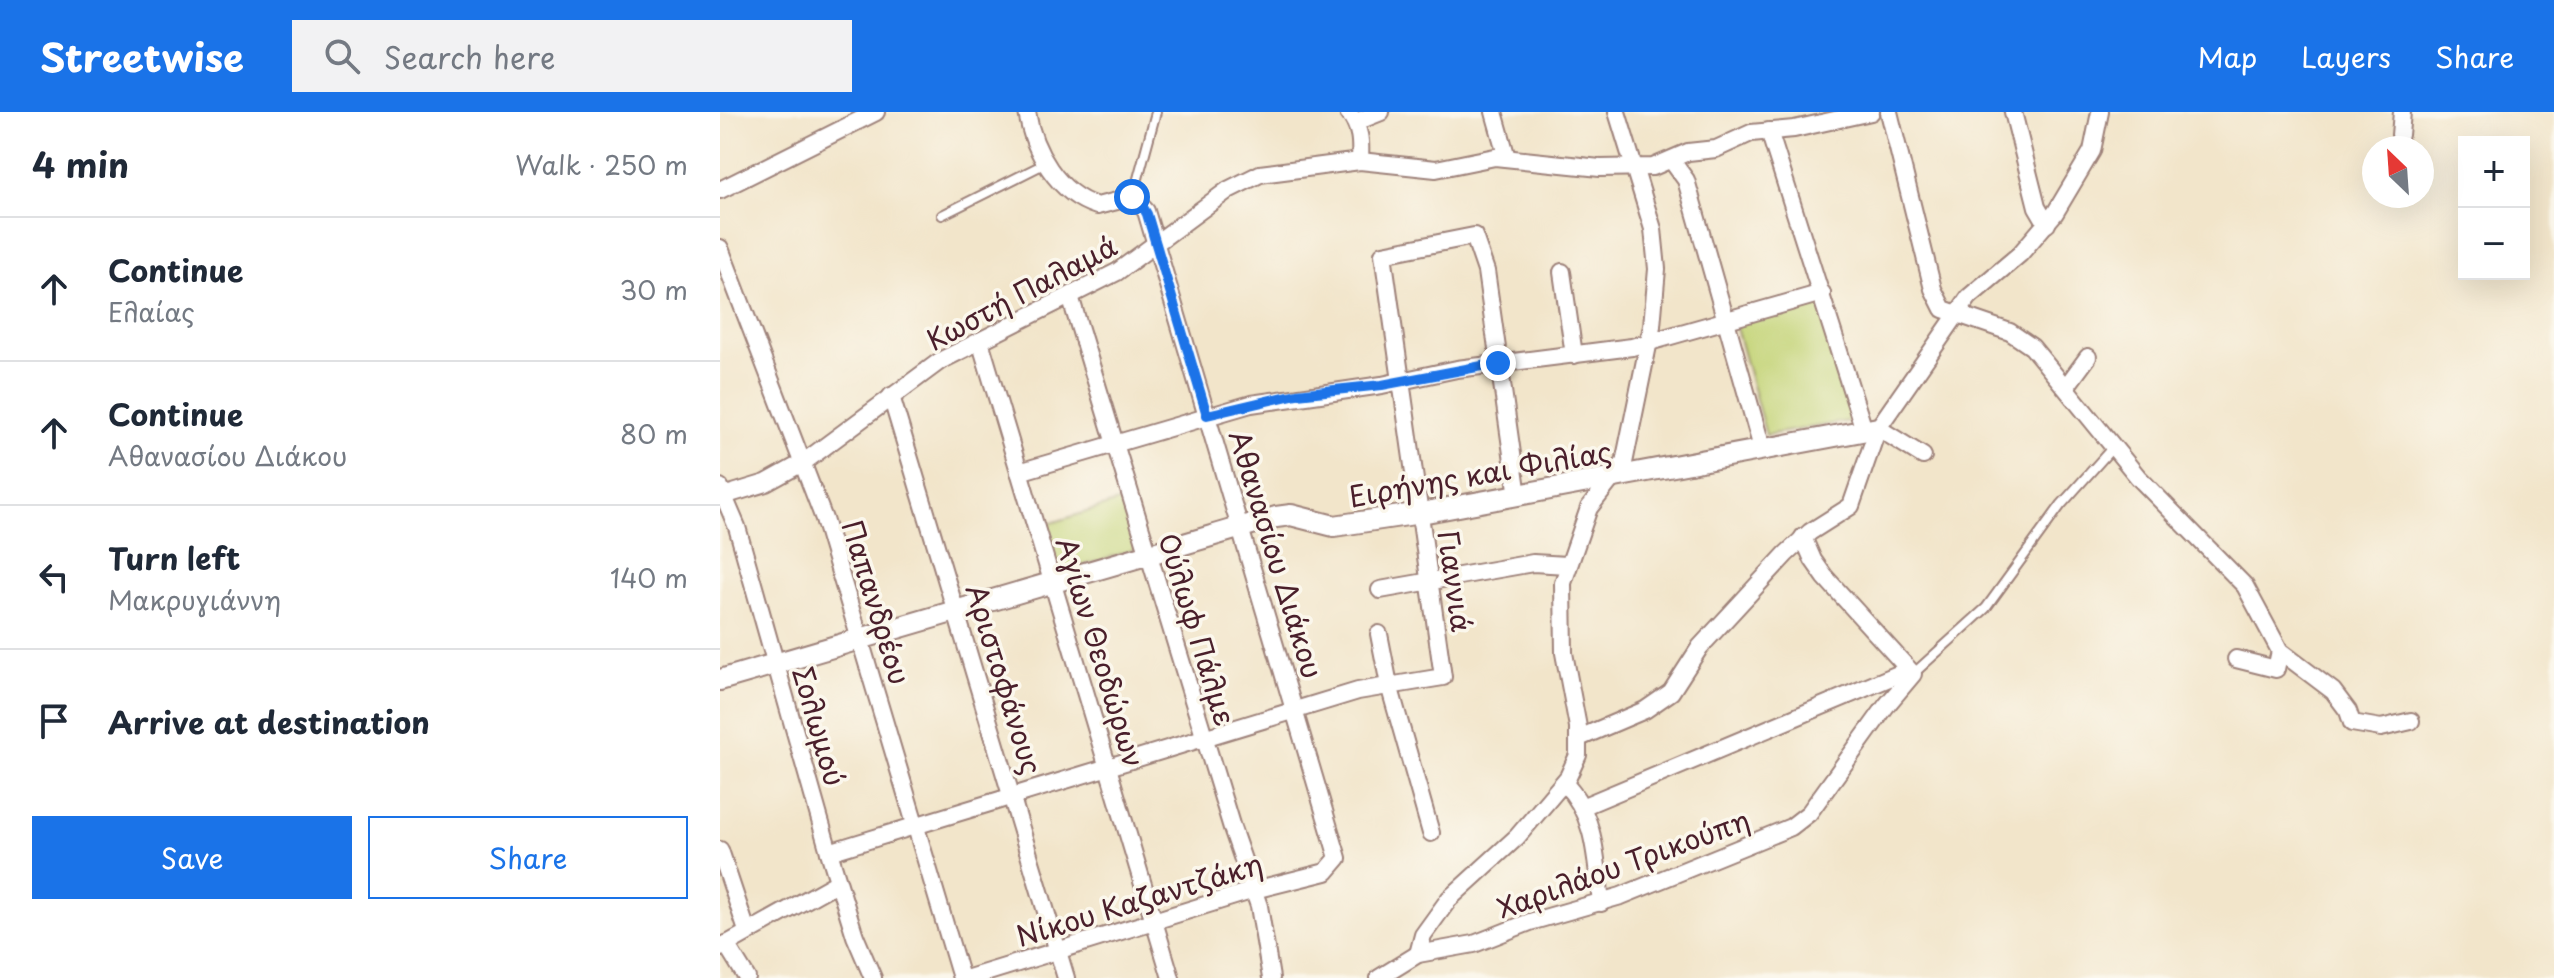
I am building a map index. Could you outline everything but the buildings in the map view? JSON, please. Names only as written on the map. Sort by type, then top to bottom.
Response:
[{"type":"street","points":[[720,190],[752,171],[876,112]]},
{"type":"street","points":[[1027,112],[1046,163],[1063,186],[1090,204],[1099,206],[1133,197]]},
{"type":"street","points":[[1360,161],[1361,140],[1352,117],[1381,112]]},
{"type":"street","points":[[1494,112],[1507,158]]},
{"type":"street","points":[[1418,954],[1420,940],[1449,899],[1517,837],[1564,783],[1576,762],[1579,738],[1564,653],[1562,603],[1567,565],[1592,502],[1624,463],[1655,299],[1656,247],[1617,112]]},
{"type":"street","name":"Κωστή Παλαμά","points":[[721,494],[766,483],[804,462],[940,361],[1117,272],[1218,197],[1251,177],[1305,166],[1360,161],[1436,169],[1487,158],[1632,169],[1656,167],[1688,152],[1713,150],[1747,135],[1871,112]]},
{"type":"street","points":[[1889,112],[1933,289],[1943,309],[2019,337],[2066,387],[2153,492],[2245,586],[2280,651],[2333,691],[2352,723],[2381,728],[2411,721]]},
{"type":"street","points":[[2013,112],[2037,207],[2047,224]]},
{"type":"street","points":[[1579,738],[1645,710],[1671,692],[1700,647],[1803,537],[1851,506],[1871,429],[1977,289],[2020,254],[2047,224],[2092,151],[2100,112]]},
{"type":"street","points":[[2400,135],[2402,112]]},
{"type":"street","points":[[1769,131],[1871,429],[1923,456]]},
{"type":"street","points":[[1672,161],[1686,180],[1762,448]]},
{"type":"street","name":"Αθανασίου Διάκου","points":[[1133,197],[1144,209],[1156,246],[1338,851],[1337,862],[1326,872]]},
{"type":"street","name":"Γιαννιά","points":[[1389,685],[1443,677],[1383,254],[1474,236],[1486,271],[1498,363]]},
{"type":"street","name":"Παπανδρέου","points":[[720,248],[804,462],[863,640],[961,978]]},
{"type":"street","points":[[1562,272],[1574,355]]},
{"type":"street","points":[[1019,472],[1207,415],[1297,394],[1649,343],[1822,293]]},
{"type":"street","name":"Ούλωφ Πάλμε","points":[[1070,296],[1262,917],[1271,978]]},
{"type":"street","name":"Αγίων Θεοδώρων","points":[[980,341],[1171,978]]},
{"type":"street","points":[[2066,387],[2088,357]]},
{"type":"street","points":[[1498,363],[1518,496]]},
{"type":"street","name":"Αριστοφάνους","points":[[891,396],[1066,978]]},
{"type":"street","name":"Ειρήνης και Φιλίας","points":[[720,680],[1287,515],[1334,526],[1613,480],[1762,448],[1871,429]]},
{"type":"street","name":"Σολωμού","points":[[721,494],[737,527],[838,882],[873,978]]},
{"type":"street","points":[[1584,806],[1910,672],[1825,577],[1803,537]]},
{"type":"street","points":[[1380,590],[1533,563],[1567,565]]},
{"type":"street","points":[[1379,634],[1389,685],[1431,833]]},
{"type":"street","points":[[2236,659],[2276,669],[2280,651]]},
{"type":"street","name":"Χαριλάου Τρικούπη","points":[[1388,975],[1418,954],[1474,944],[1530,922],[1601,903],[1700,866],[1799,822],[1910,672]]},
{"type":"street","points":[[829,852],[1389,685]]},
{"type":"street","points":[[1564,783],[1584,806],[1601,903]]},
{"type":"street","points":[[720,850],[747,931]]},
{"type":"street","name":"Νίκου Καζαντζάκη","points":[[969,978],[1254,890],[1326,872]]},
{"type":"street","points":[[747,978],[723,946],[838,882]]},
{"type":"lane","points":[[1133,197],[1156,112]]},
{"type":"lane","points":[[942,215],[1046,163]]},
{"type":"lane","points":[[1910,672],[1986,608],[2061,505],[2113,447]]},
{"type":"green space","points":[[1819,301],[1855,420],[1766,435],[1735,324]]},
{"type":"green space","points":[[1121,501],[1136,549],[1057,574],[1042,526]]},
{"type":"route","points":[[1132,197],[1140,202],[1147,214],[1207,415],[1297,394],[1382,385],[1424,374],[1498,363]]}]
